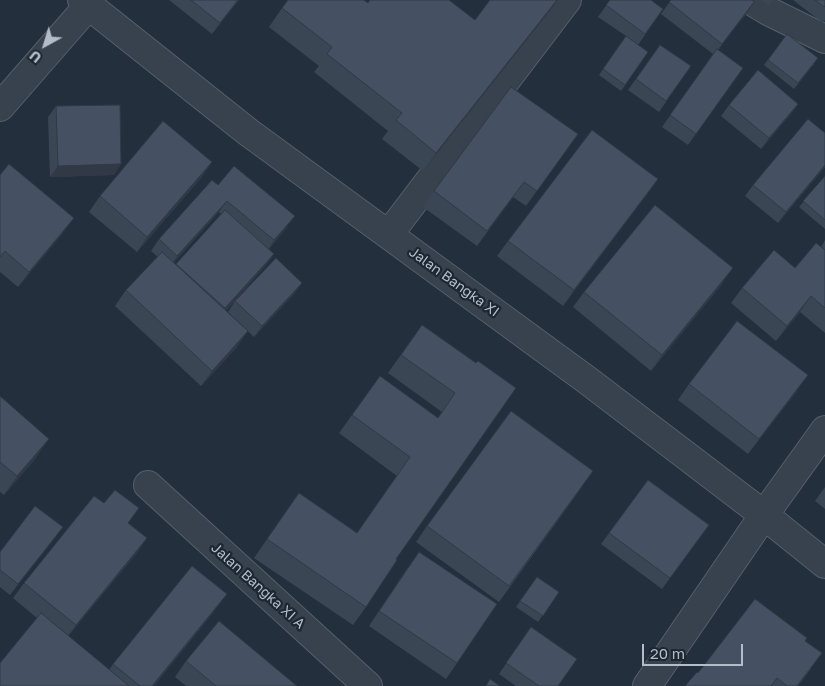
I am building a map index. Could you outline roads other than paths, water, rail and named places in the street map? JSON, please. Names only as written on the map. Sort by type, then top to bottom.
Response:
[{"type":"street","points":[[388,234],[567,0]]},
{"type":"street","points":[[750,0],[825,39]]},
{"type":"street","points":[[0,107],[85,3]]},
{"type":"street","name":"Jalan Bangka XI","points":[[85,3],[248,132],[587,380],[825,564]]},
{"type":"street","points":[[647,686],[764,515],[825,430]]},
{"type":"street","name":"Jalan Bangka XI A","points":[[148,485],[368,686]]}]
